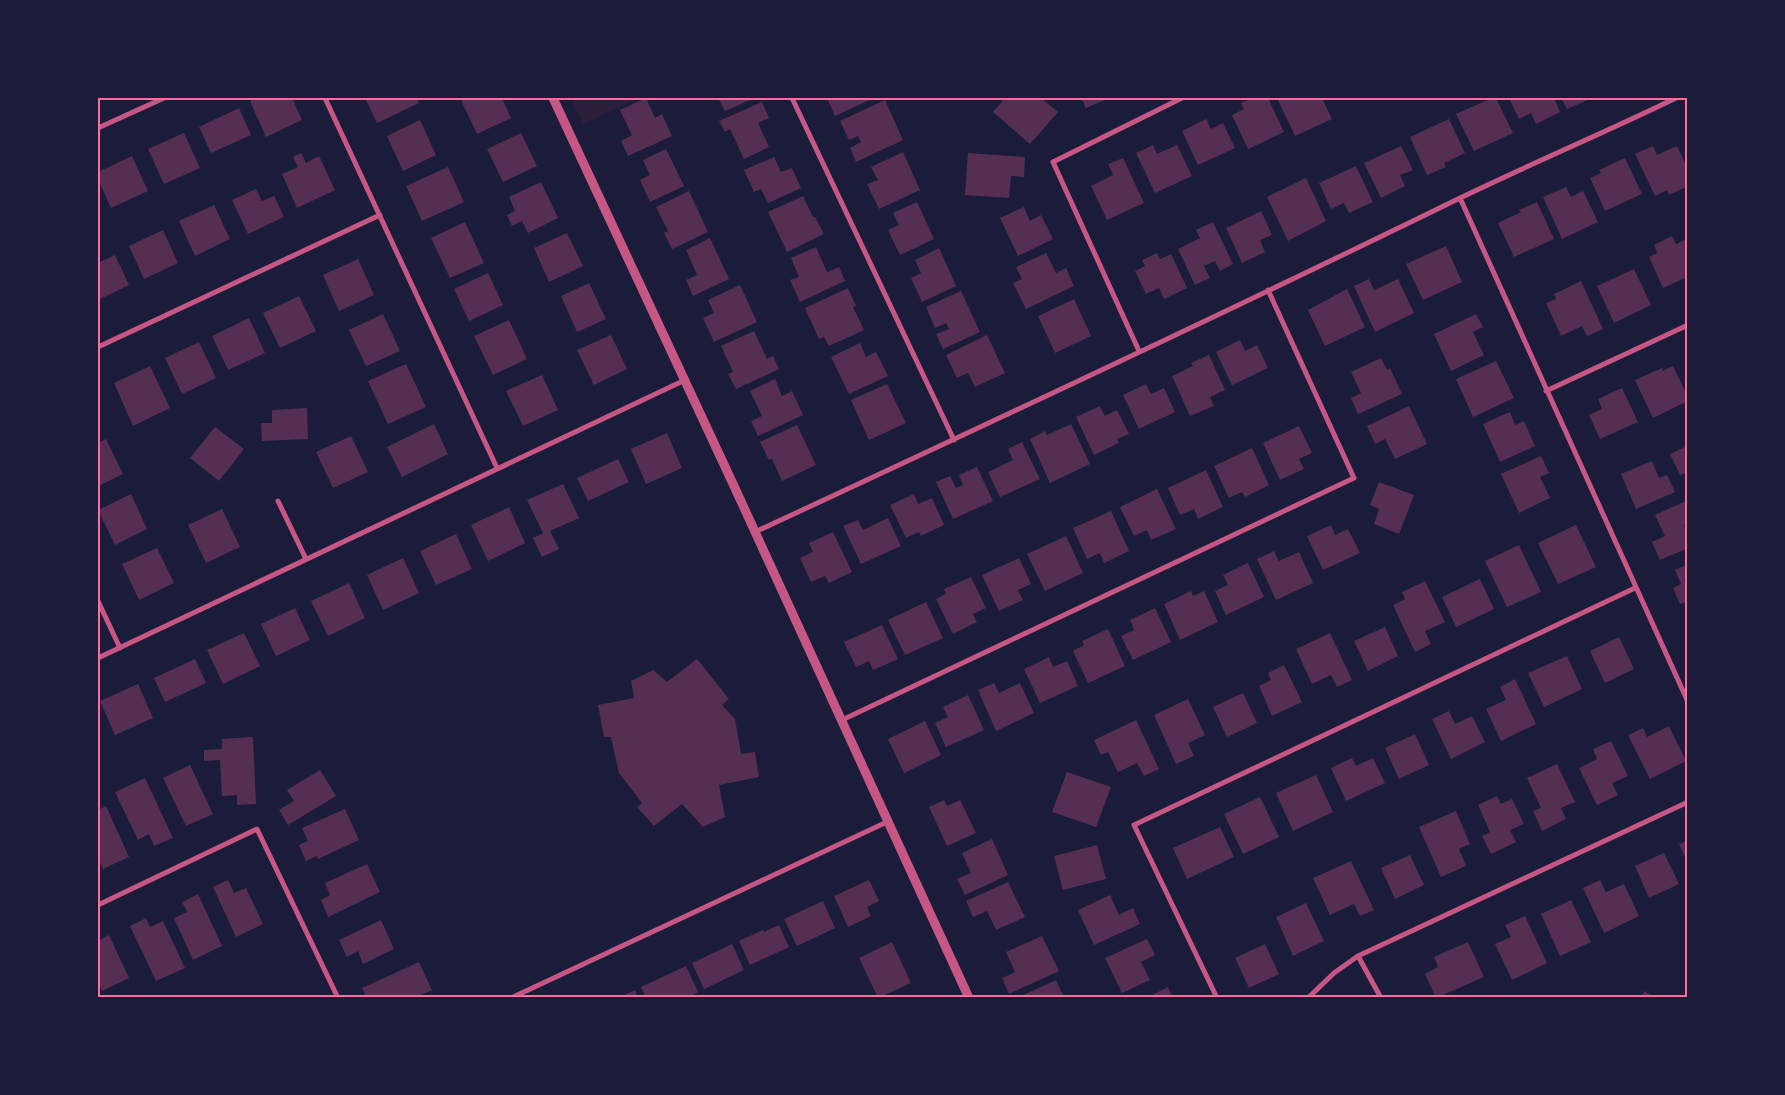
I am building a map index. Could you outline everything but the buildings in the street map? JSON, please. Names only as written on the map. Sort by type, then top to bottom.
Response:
[{"type":"street","points":[[98,128],[164,98]]},
{"type":"street","points":[[325,98],[497,468]]},
{"type":"street","points":[[553,98],[889,821],[969,998]]},
{"type":"street","points":[[792,98],[954,440]]},
{"type":"street","points":[[1139,351],[1053,162],[1182,98]]},
{"type":"street","points":[[754,532],[954,440],[1460,198],[1676,98]]},
{"type":"street","points":[[1460,198],[1688,702]]},
{"type":"street","points":[[98,347],[380,215]]},
{"type":"street","points":[[842,720],[1354,478],[1268,290]]},
{"type":"street","points":[[1546,391],[1688,326]]},
{"type":"street","points":[[98,658],[685,380]]},
{"type":"street","points":[[278,500],[306,559]]},
{"type":"street","points":[[1216,998],[1134,825],[1635,588]]},
{"type":"street","points":[[98,601],[120,648]]},
{"type":"street","points":[[1308,998],[1334,973],[1358,956],[1688,802]]},
{"type":"street","points":[[512,998],[889,821]]},
{"type":"street","points":[[98,905],[257,829],[338,998]]},
{"type":"street","points":[[1358,956],[1381,998]]},
{"type":"shaded area","points":[[571,98],[640,98],[583,124]]}]
